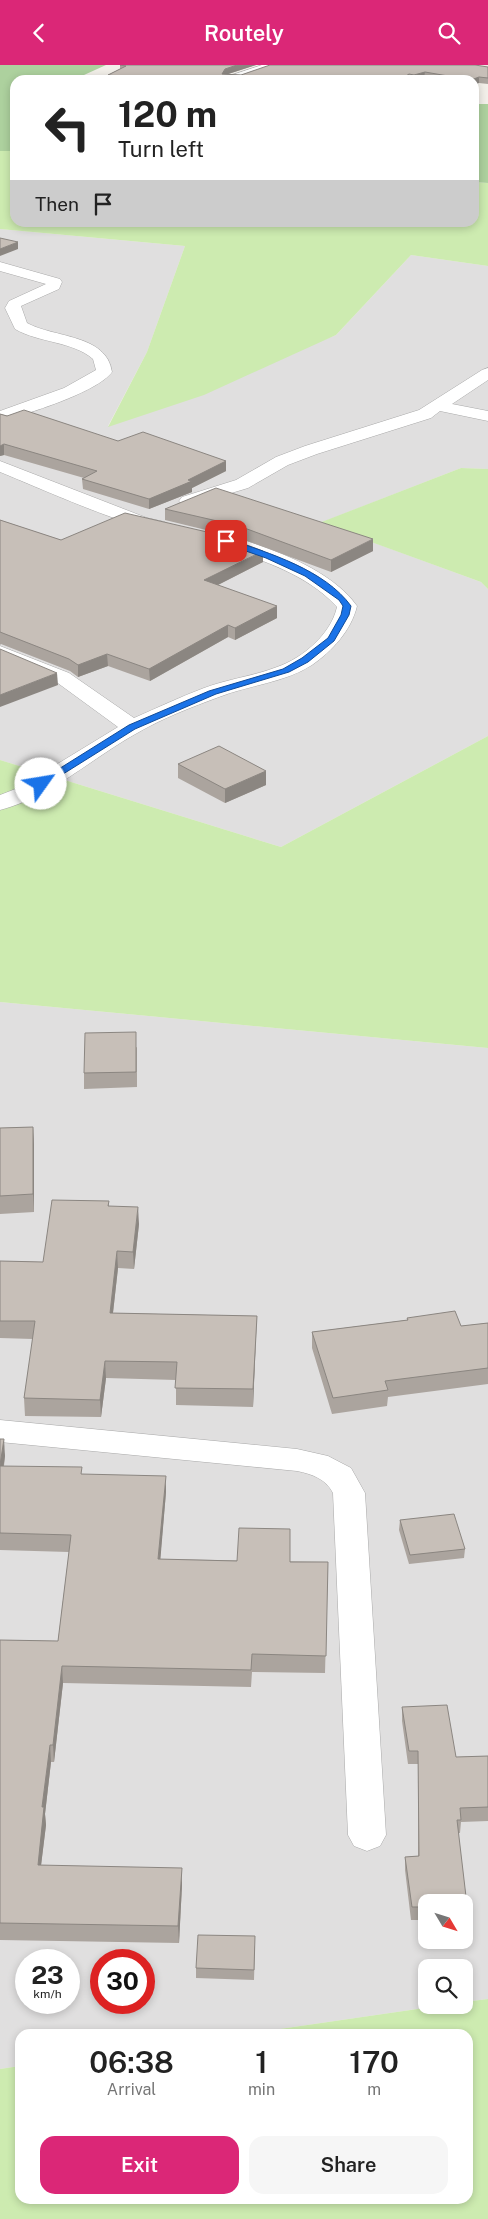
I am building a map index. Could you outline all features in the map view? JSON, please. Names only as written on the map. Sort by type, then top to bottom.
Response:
[{"type":"street","points":[[244,75],[273,65]]},
{"type":"street","points":[[0,266],[55,282],[54,286],[48,290],[14,304],[20,326],[39,335],[96,354],[103,362],[104,371],[89,382],[24,409],[0,416]]},
{"type":"street","points":[[141,522],[193,499],[242,484],[282,461],[385,425],[410,419],[438,406],[488,373]]},
{"type":"street","points":[[438,406],[488,416]]},
{"type":"street","points":[[0,466],[141,522],[179,530]]},
{"type":"street","points":[[0,803],[26,793],[132,727],[212,692],[286,671],[305,660],[332,639],[345,615],[347,606],[341,599],[308,574],[269,556],[207,537]]},
{"type":"street","points":[[0,652],[62,677],[132,727]]},
{"type":"street","points":[[0,1431],[253,1457],[297,1459],[317,1464],[340,1476],[349,1493],[367,1835]]},
{"type":"shaded area","points":[[0,229],[185,246],[147,352],[108,426],[336,335],[411,255],[488,266],[488,469],[461,468],[320,523],[481,582],[488,589],[488,736],[281,847],[0,760]]},
{"type":"shaded area","points":[[0,1002],[488,1048],[488,1999],[473,2001],[473,1959],[418,1959],[418,2009],[280,2029],[15,2029],[15,2067],[0,2069]]},
{"type":"green space","points":[[0,65],[106,65],[84,75],[10,75],[10,151],[0,151]]},
{"type":"green space","points":[[479,104],[488,104],[488,183],[479,182]]},
{"type":"green space","points":[[0,151],[10,151],[10,227],[479,227],[479,182],[488,183],[488,266],[411,255],[336,335],[204,395],[108,427],[147,352],[185,246],[0,229]]},
{"type":"green space","points":[[461,468],[488,469],[488,589],[481,582],[319,523]]},
{"type":"green space","points":[[488,736],[488,1048],[0,1002],[0,760],[281,847]]},
{"type":"green space","points":[[488,1999],[488,2219],[0,2219],[0,2069],[15,2067],[15,2204],[473,2204],[473,2029],[280,2029],[418,2009],[418,2014],[473,2014],[473,2001]]},
{"type":"building","points":[[120,65],[237,65],[225,69],[222,74],[241,75],[108,75],[126,66]]},
{"type":"building","points":[[270,65],[475,65],[488,67],[488,78],[479,77],[479,75],[442,75],[425,72],[414,75],[241,75]]},
{"type":"building","points":[[0,238],[18,242],[0,249]]},
{"type":"building","points":[[24,410],[118,441],[143,432],[226,461],[188,480],[192,481],[149,499],[82,479],[97,471],[4,444],[0,446],[0,414],[7,416]]},
{"type":"building","points":[[216,488],[373,539],[331,560],[239,526],[165,509]]},
{"type":"building","points":[[125,513],[220,535],[263,551],[204,580],[277,606],[235,628],[228,625],[149,669],[107,654],[78,665],[69,659],[0,632],[0,520],[61,540]]},
{"type":"building","points":[[0,649],[57,673],[0,695]]},
{"type":"building","points":[[219,746],[266,771],[225,789],[178,764]]},
{"type":"building","points":[[136,1032],[136,1072],[84,1073],[85,1033]]},
{"type":"building","points":[[33,1127],[33,1194],[0,1196],[0,1128]]},
{"type":"building","points":[[52,1200],[109,1201],[108,1206],[138,1207],[133,1252],[117,1251],[110,1313],[257,1316],[253,1389],[175,1388],[177,1362],[105,1361],[100,1400],[24,1398],[35,1321],[0,1321],[0,1261],[43,1262]]},
{"type":"building","points":[[455,1311],[461,1326],[488,1323],[488,1368],[385,1381],[388,1390],[333,1398],[312,1332],[408,1320],[407,1318]]},
{"type":"building","points":[[0,1439],[4,1439],[0,1465]]},
{"type":"building","points":[[0,1466],[82,1467],[81,1474],[166,1476],[158,1559],[237,1561],[239,1528],[290,1529],[290,1562],[328,1562],[326,1656],[252,1654],[251,1670],[62,1666],[53,1745],[50,1745],[42,1807],[44,1807],[38,1865],[182,1868],[178,1926],[0,1923],[0,1640],[58,1641],[71,1535],[0,1533]]},
{"type":"building","points":[[454,1514],[465,1549],[410,1555],[400,1520]]},
{"type":"building","points":[[447,1705],[456,1757],[488,1756],[488,1807],[460,1808],[461,1820],[457,1820],[466,1894],[418,1894],[418,1907],[412,1907],[405,1857],[419,1856],[418,1751],[409,1751],[402,1707]]},
{"type":"building","points":[[198,1935],[255,1936],[254,1970],[196,1968]]},
{"type":"route","points":[[41,784],[132,727],[212,692],[286,671],[305,660],[332,639],[345,615],[347,606],[341,599],[308,574],[269,556],[226,541]]}]
